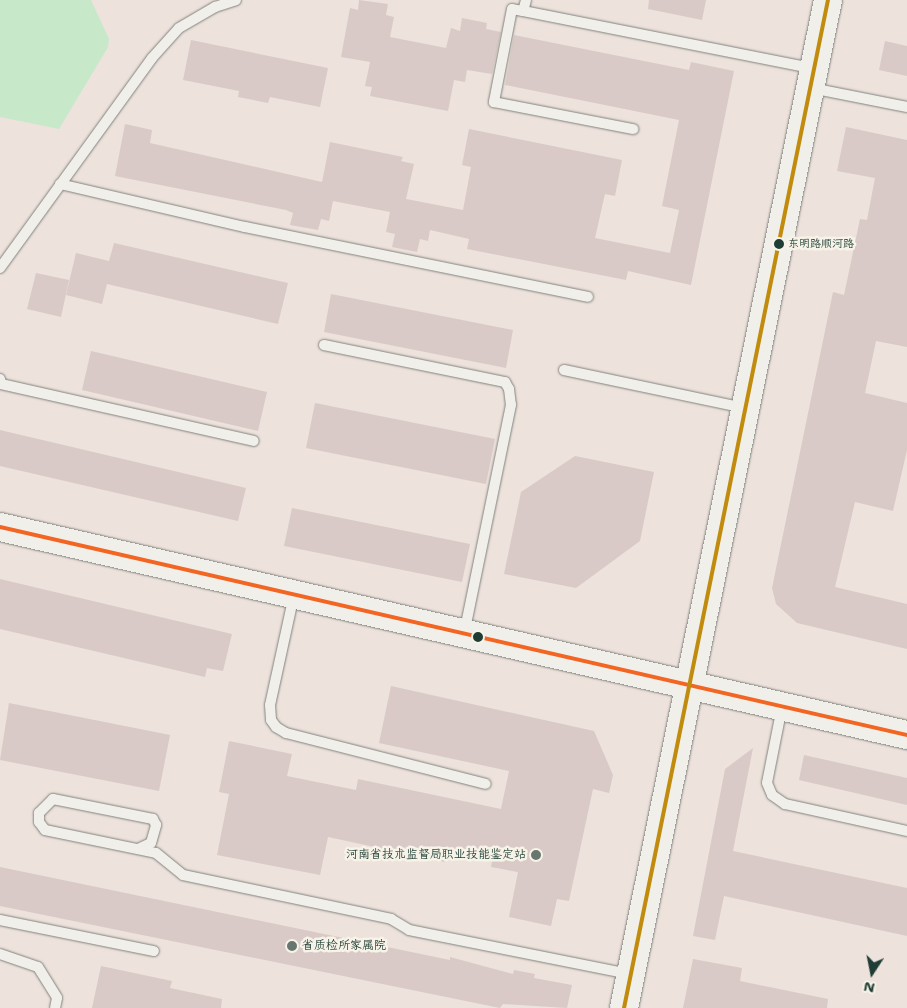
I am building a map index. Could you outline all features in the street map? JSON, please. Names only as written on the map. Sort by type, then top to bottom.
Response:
[{"type":"street","points":[[624,1008],[828,0]]},
{"type":"street","points":[[0,527],[907,735]]},
{"type":"lane","points":[[0,268],[152,58],[179,28],[215,7],[236,0]]},
{"type":"lane","points":[[524,11],[526,0]]},
{"type":"lane","points":[[633,129],[494,102],[512,9],[812,78],[907,107]]},
{"type":"lane","points":[[60,184],[245,227],[588,297]]},
{"type":"lane","points":[[324,345],[505,382],[510,389],[511,405],[464,634]]},
{"type":"lane","points":[[564,370],[746,408]]},
{"type":"lane","points":[[0,379],[1,384],[254,441]]},
{"type":"lane","points":[[294,595],[270,705],[271,720],[276,726],[286,733],[486,784]]},
{"type":"lane","points":[[782,706],[767,783],[772,795],[785,804],[907,831]]},
{"type":"lane","points":[[138,849],[151,842],[156,825],[152,819],[53,799],[39,813],[39,822],[45,830],[156,853],[183,875],[391,919],[408,930],[631,974]]},
{"type":"lane","points":[[0,920],[154,952]]},
{"type":"lane","points":[[0,954],[38,967],[57,998],[55,1008]]},
{"type":"green space","points":[[0,0],[91,0],[109,39],[108,47],[59,129],[0,117]]},
{"type":"building","points":[[359,0],[388,4],[386,15],[394,17],[390,37],[446,48],[451,28],[460,31],[462,18],[487,23],[486,29],[501,32],[492,74],[467,70],[465,82],[454,80],[448,111],[370,96],[372,87],[365,86],[370,62],[341,57],[350,8],[358,10]]},
{"type":"building","points":[[649,0],[706,0],[702,20],[648,9]]},
{"type":"building","points":[[514,35],[689,70],[691,62],[734,71],[691,285],[628,271],[626,280],[467,249],[469,239],[430,230],[428,241],[420,239],[417,252],[392,247],[395,234],[386,232],[390,212],[333,201],[329,221],[321,219],[318,230],[290,225],[293,213],[286,210],[115,176],[125,124],[152,130],[150,143],[322,182],[330,142],[403,157],[401,161],[414,164],[406,199],[463,210],[471,167],[462,165],[469,129],[622,160],[615,196],[605,194],[595,238],[670,253],[679,210],[662,206],[679,120],[505,85]]},
{"type":"building","points":[[191,40],[328,68],[320,107],[270,97],[268,103],[238,97],[239,91],[183,80]]},
{"type":"building","points":[[885,41],[907,46],[907,76],[879,70]]},
{"type":"building","points":[[846,127],[907,140],[907,347],[876,341],[865,393],[907,403],[907,450],[893,511],[855,502],[835,587],[907,604],[907,649],[797,623],[776,604],[772,588],[833,292],[844,295],[860,219],[867,220],[875,178],[837,171]]},
{"type":"building","points":[[114,243],[288,283],[278,324],[107,284],[102,304],[66,295],[76,253],[109,261]]},
{"type":"building","points":[[36,273],[69,280],[61,317],[27,309]]},
{"type":"building","points":[[331,294],[513,330],[506,368],[324,332]]},
{"type":"building","points":[[91,351],[267,392],[258,431],[82,390]]},
{"type":"building","points":[[315,403],[495,439],[486,484],[306,448]]},
{"type":"building","points":[[0,430],[246,488],[238,521],[0,466]]},
{"type":"building","points":[[575,456],[654,472],[640,541],[576,588],[504,574],[521,492]]},
{"type":"building","points":[[292,508],[470,544],[462,582],[284,546]]},
{"type":"building","points":[[0,579],[232,634],[223,671],[207,668],[205,677],[0,629]]},
{"type":"building","points":[[391,686],[594,731],[613,775],[609,793],[593,789],[569,901],[557,899],[551,926],[509,917],[518,872],[491,867],[492,861],[448,851],[445,862],[328,837],[320,875],[217,855],[229,794],[219,792],[229,741],[292,754],[287,776],[356,790],[358,779],[501,809],[509,771],[379,743]]},
{"type":"building","points":[[9,703],[170,735],[159,791],[0,760]]},
{"type":"building","points":[[753,748],[733,851],[907,888],[907,936],[724,896],[715,940],[693,936],[725,769]]},
{"type":"building","points":[[804,755],[907,778],[907,805],[799,780]]},
{"type":"building","points":[[0,867],[450,960],[450,957],[513,974],[514,970],[535,974],[534,978],[572,985],[567,1008],[503,1004],[500,1008],[0,906]]},
{"type":"building","points":[[693,959],[742,968],[740,981],[828,999],[827,1008],[683,1008]]},
{"type":"building","points":[[101,966],[172,981],[170,988],[222,999],[221,1008],[92,1008]]},
{"type":"transit line","points":[[624,1008],[828,0]]},
{"type":"transit line","points":[[0,527],[907,735]]},
{"type":"place","name":"东明路顺河路","points":[[779,244]]},
{"type":"place","name":"河南省技术监督局职业技能鉴定站","points":[[536,855]]},
{"type":"place","name":"省质检所家属院","points":[[292,946]]}]
